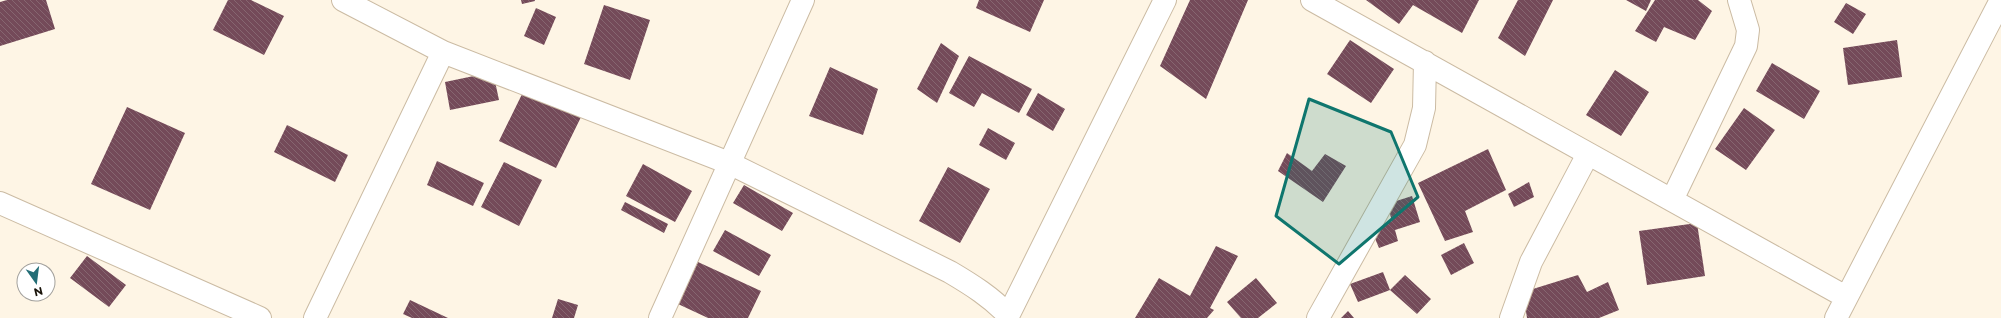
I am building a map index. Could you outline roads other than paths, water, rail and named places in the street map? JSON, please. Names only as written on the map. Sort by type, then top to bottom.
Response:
[{"type":"street","points":[[343,0],[443,52],[729,163],[950,272],[982,291],[996,302],[1007,316],[1165,0]]},
{"type":"street","points":[[660,318],[803,0]]},
{"type":"street","points":[[1312,0],[1846,297]]},
{"type":"street","points":[[1672,200],[1745,51],[1748,30],[1739,0]]},
{"type":"street","points":[[1836,318],[2001,0]]},
{"type":"street","points":[[315,318],[443,52]]},
{"type":"street","points":[[1318,318],[1415,145],[1424,108],[1425,62]]},
{"type":"street","points":[[1511,318],[1531,262],[1588,154]]},
{"type":"street","points":[[0,203],[260,318]]}]
